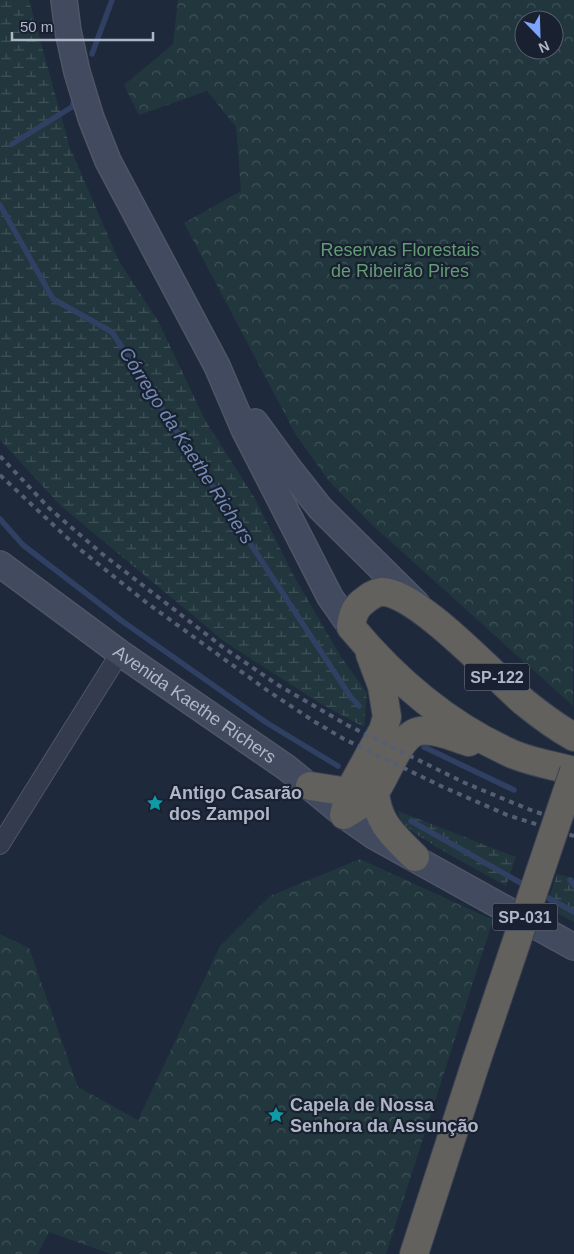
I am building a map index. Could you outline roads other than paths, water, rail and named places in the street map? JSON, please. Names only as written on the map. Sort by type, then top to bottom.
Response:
[{"type":"highway","points":[[363,790],[387,717],[382,686],[352,616],[360,604],[371,595],[381,592],[391,593],[425,612]]},
{"type":"highway","name":"SP-122","points":[[425,612],[524,702],[554,726],[574,737]]},
{"type":"highway","name":"SP-122","points":[[359,636],[426,703],[449,719],[509,753],[574,771]]},
{"type":"highway","points":[[344,815],[402,744],[415,732],[422,730],[433,732],[509,753]]},
{"type":"highway","name":"SP-031","points":[[414,1254],[476,1062],[574,771]]},
{"type":"highway","points":[[310,786],[336,791],[363,790]]},
{"type":"highway","points":[[363,790],[394,835],[414,858]]},
{"type":"main road","name":"SP-122","points":[[64,0],[68,31],[77,72],[91,118],[108,161],[217,366],[244,429],[330,597],[359,636]]},
{"type":"main road","name":"SP-122","points":[[217,366],[270,443],[320,508],[425,612]]},
{"type":"main road","name":"Avenida Kaethe Richers","points":[[0,564],[120,653],[310,786],[344,815],[374,836],[574,947]]},
{"type":"street","points":[[0,845],[120,653]]},
{"type":"waterway","points":[[92,54],[112,0]]},
{"type":"waterway","points":[[12,144],[72,107],[75,97]]},
{"type":"waterway","name":"Córrego da Kaethe Richers","points":[[0,205],[53,299],[112,332],[350,696],[359,706]]},
{"type":"waterway","name":"Córrego da Kaethe Richers","points":[[0,519],[23,545],[122,621],[267,723],[338,766]]},
{"type":"waterway","name":"Córrego da Kaethe Richers","points":[[424,747],[514,790]]},
{"type":"waterway","points":[[411,821],[528,887]]},
{"type":"waterway","name":"Córrego da Kaethe Richers","points":[[570,880],[574,885]]},
{"type":"waterway","points":[[541,894],[574,912]]},
{"type":"railway","points":[[0,456],[49,508],[101,553],[224,648],[278,685],[347,725],[465,783],[533,811],[574,824]]},
{"type":"railway","points":[[0,475],[77,547],[147,603],[268,691],[315,722],[344,739],[443,787],[507,815],[574,836]]},
{"type":"place","name":"Antigo Casarão dos Zampol","points":[[155,803]]},
{"type":"place","name":"Capela de Nossa Senhora da Assunção","points":[[276,1115]]},
{"type":"park label","name":"Reservas Florestais de Ribeirão Pires","points":[[400,260]]}]
